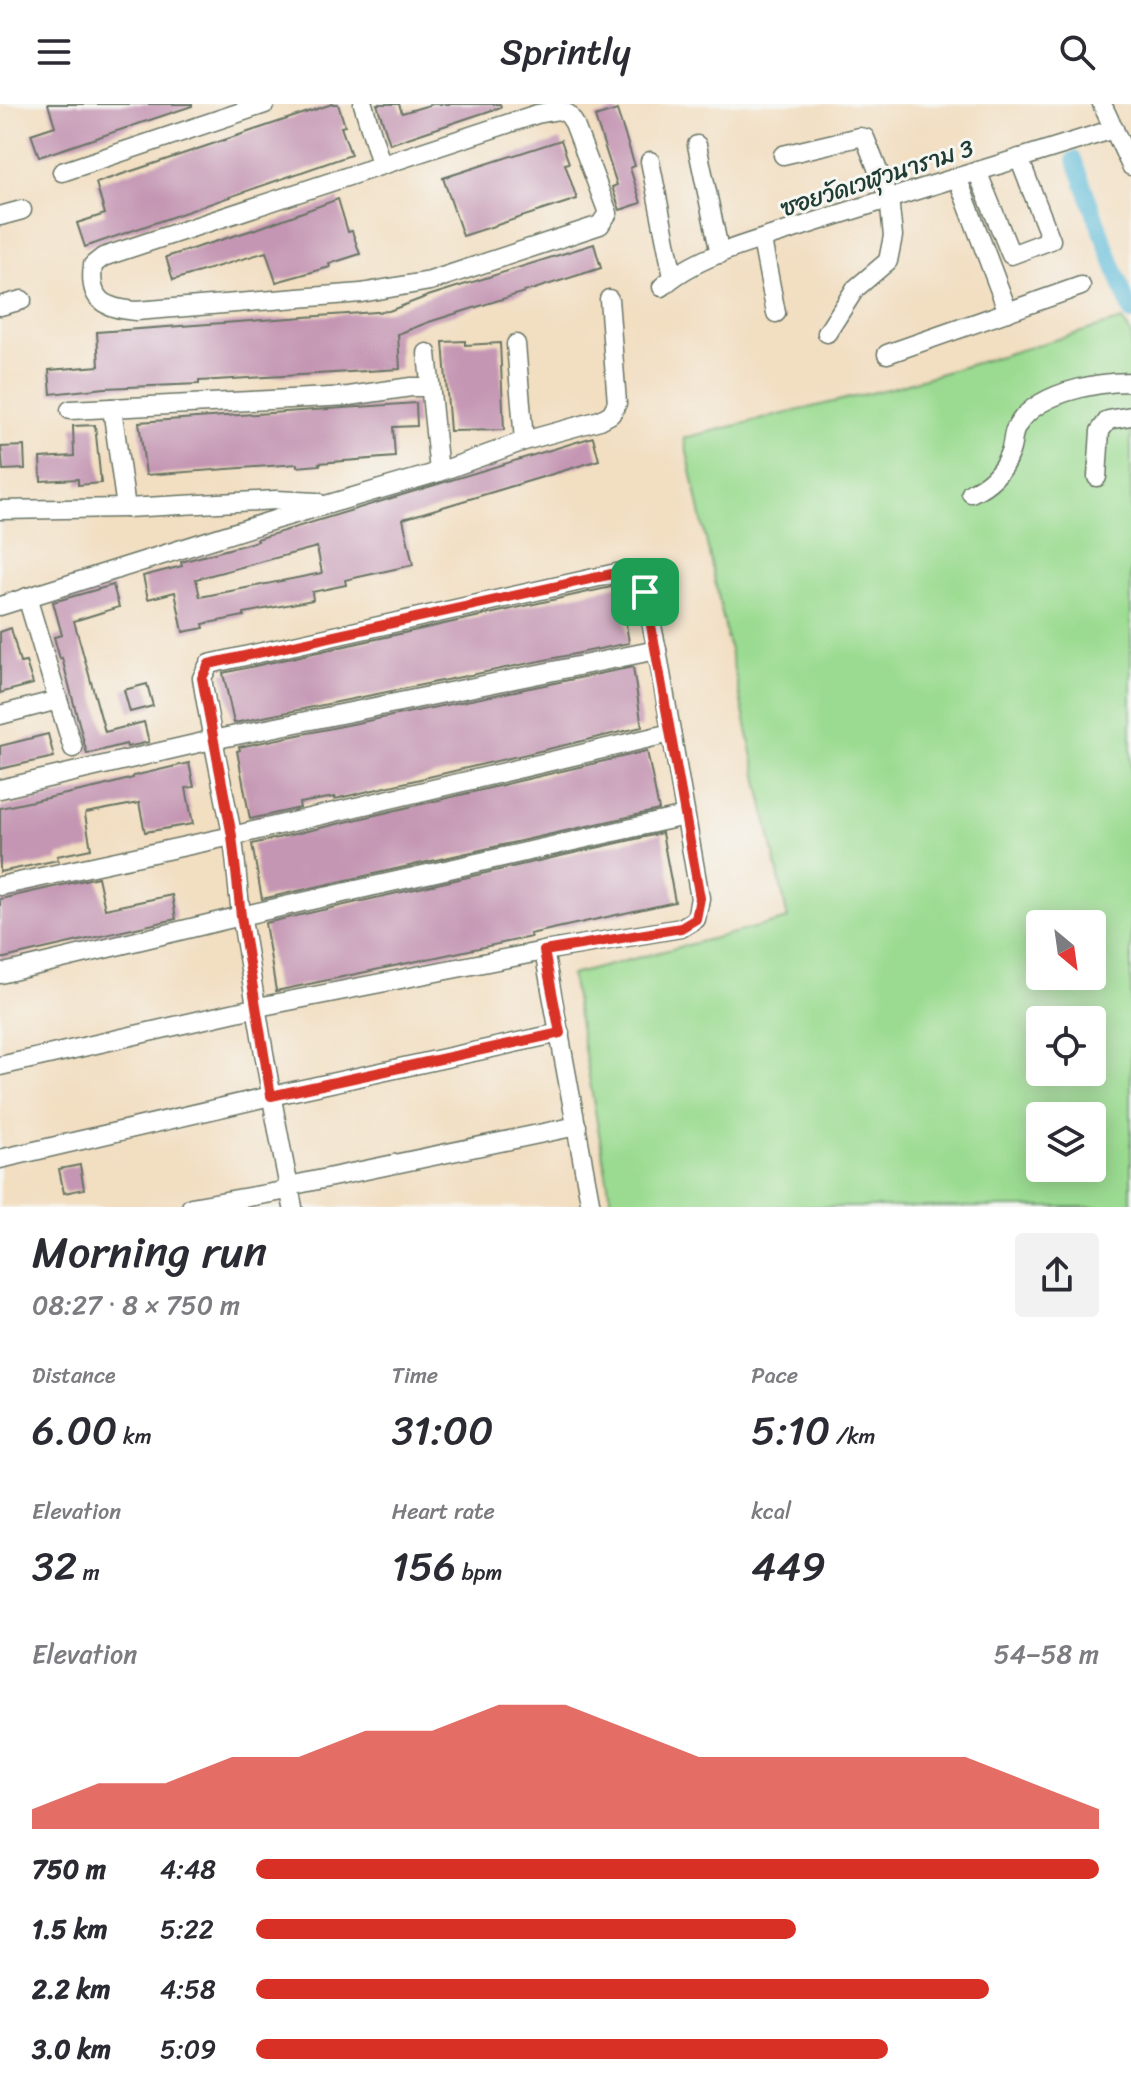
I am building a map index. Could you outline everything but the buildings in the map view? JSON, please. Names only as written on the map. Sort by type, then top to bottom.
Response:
[{"type":"street","points":[[62,172],[265,104]]},
{"type":"street","points":[[363,104],[381,164]]},
{"type":"street","points":[[1102,104],[1131,166]]},
{"type":"street","points":[[559,110],[568,114],[574,123],[608,213],[600,225],[430,281],[346,294],[136,311],[110,309],[99,302],[91,278],[93,265],[103,257],[381,164],[537,114],[559,110]]},
{"type":"street","name":"ซอยวัดเวฬุวนาราม 3","points":[[650,161],[667,282],[720,254],[1114,129]]},
{"type":"street","points":[[783,155],[865,138],[889,198],[893,236],[888,261],[855,289],[827,333]]},
{"type":"street","points":[[697,145],[720,254]]},
{"type":"street","points":[[977,171],[1011,255],[1051,240],[1019,158]]},
{"type":"street","points":[[957,177],[1008,312]]},
{"type":"street","points":[[0,216],[22,210]]},
{"type":"street","points":[[762,240],[776,313]]},
{"type":"street","points":[[887,354],[1081,286]]},
{"type":"street","points":[[0,606],[439,472],[524,441],[600,420],[611,414],[617,403],[609,299]]},
{"type":"street","points":[[0,306],[22,300]]},
{"type":"street","points":[[516,344],[524,441]]},
{"type":"street","points":[[427,353],[439,472]]},
{"type":"street","points":[[971,493],[997,476],[1009,454],[1015,430],[1031,408],[1069,391],[1107,382],[1131,382]]},
{"type":"street","points":[[70,410],[349,396],[430,387]]},
{"type":"street","points":[[112,408],[126,508]]},
{"type":"street","points":[[1097,477],[1100,431],[1108,420],[1131,416]]},
{"type":"street","points":[[0,510],[126,508],[276,500],[333,503]]},
{"type":"street","points":[[0,1066],[258,1007],[544,951],[681,928],[696,919],[700,898],[657,650],[645,592],[637,578],[621,572],[209,664],[202,678],[232,836],[241,916],[258,1007],[271,1096],[290,1194]]},
{"type":"street","points":[[27,597],[73,748]]},
{"type":"street","points":[[0,789],[212,740],[657,650]]},
{"type":"street","points":[[0,715],[58,700]]},
{"type":"street","points":[[0,886],[232,836],[671,733]]},
{"type":"street","points":[[0,974],[685,816]]},
{"type":"street","points":[[544,951],[591,1207]]},
{"type":"street","points":[[0,1159],[560,1033]]},
{"type":"street","points":[[191,1207],[290,1194],[577,1126]]},
{"type":"green space","points":[[1122,320],[1131,334],[1131,1207],[612,1207],[571,975],[788,919],[684,438],[891,388]]},
{"type":"waterway","points":[[1074,159],[1131,313]]},
{"type":"route","points":[[621,572],[637,578],[645,592],[700,898],[696,919],[681,928],[544,951],[560,1033],[271,1096],[241,916],[232,836],[202,678],[204,670],[209,664],[621,572]]}]
